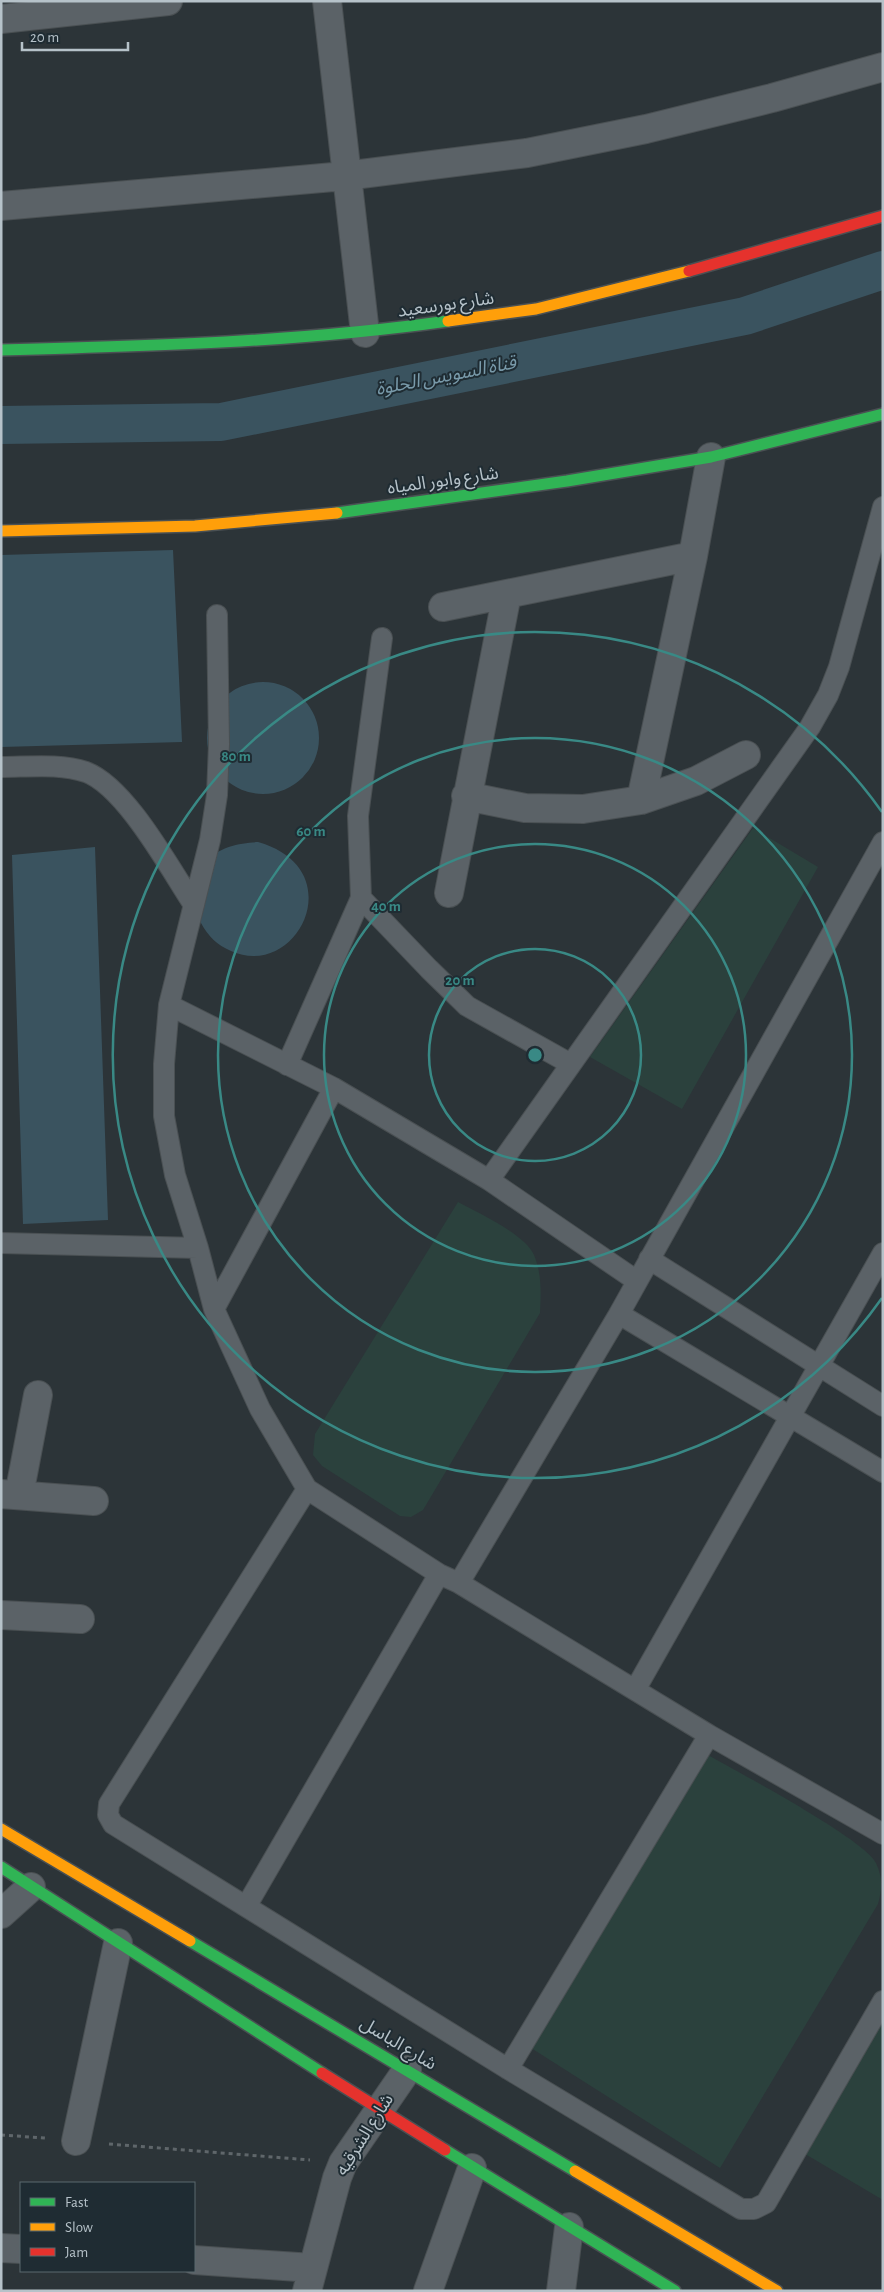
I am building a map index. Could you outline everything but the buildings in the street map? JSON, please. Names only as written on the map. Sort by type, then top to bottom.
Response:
[{"type":"main road","name":"شارع بورسعيد","points":[[1,350],[199,345],[365,333],[536,309],[700,268],[883,216]]},
{"type":"main road","name":"شارع وابور المياه","points":[[1,530],[195,526],[337,513],[567,481],[711,457],[883,414]]},
{"type":"main road","name":"شارع الباسل","points":[[1,1829],[777,2291]]},
{"type":"main road","points":[[1,1867],[472,2168],[675,2291]]},
{"type":"street","points":[[1,18],[168,1]]},
{"type":"street","points":[[327,1],[345,176],[365,333]]},
{"type":"street","points":[[1,206],[345,176],[527,153],[724,110],[883,67]]},
{"type":"street","points":[[641,800],[693,556],[711,457]]},
{"type":"street","points":[[443,607],[693,556]]},
{"type":"street","points":[[449,894],[466,796],[507,594]]},
{"type":"street","points":[[466,796],[525,808],[583,809],[641,800],[696,782],[746,755]]},
{"type":"street","points":[[38,1395],[10,1495],[94,1501]]},
{"type":"street","points":[[1,1615],[80,1619]]},
{"type":"street","points":[[1,1914],[31,1887]]},
{"type":"street","points":[[76,2141],[118,1943]]},
{"type":"street","name":"شارع الشرقيه","points":[[310,2279],[332,2193],[343,2163],[407,2070]]},
{"type":"street","points":[[428,2291],[472,2168]]},
{"type":"street","points":[[561,2291],[569,2227]]},
{"type":"street","points":[[1,2248],[20,2249]]},
{"type":"street","points":[[195,2260],[310,2279]]},
{"type":"lane","points":[[488,1180],[569,1063],[810,727],[828,695],[839,667],[883,507]]},
{"type":"lane","points":[[216,614],[219,744],[217,795],[210,840],[169,1005],[164,1064],[164,1116],[175,1176],[198,1248],[214,1309],[260,1409],[307,1489],[439,1574],[459,1583],[709,1735],[883,1834]]},
{"type":"lane","points":[[287,1065],[360,898],[358,816],[382,638]]},
{"type":"lane","points":[[1,767],[69,768],[87,773],[105,783],[132,812],[194,906]]},
{"type":"lane","points":[[459,1583],[619,1314],[883,842]]},
{"type":"lane","points":[[360,898],[467,1006],[569,1063]]},
{"type":"lane","points":[[169,1005],[334,1088],[488,1180],[637,1281]]},
{"type":"lane","points":[[214,1309],[334,1088]]},
{"type":"lane","points":[[1,1243],[198,1248]]},
{"type":"lane","points":[[634,1690],[883,1253]]},
{"type":"lane","points":[[649,1259],[883,1406]]},
{"type":"lane","points":[[619,1314],[883,1472]]},
{"type":"lane","points":[[307,1489],[109,1804],[108,1815],[113,1824],[247,1905],[508,2069],[741,2209],[754,2209],[766,2204],[883,2001]]},
{"type":"lane","points":[[247,1905],[439,1574]]},
{"type":"lane","points":[[508,2069],[709,1735]]},
{"type":"path","points":[[1,2134],[343,2163]]},
{"type":"green space","points":[[753,828],[818,867],[682,1109],[590,1057]]},
{"type":"green space","points":[[458,1202],[500,1225],[529,1247],[537,1262],[540,1277],[540,1313],[423,1510],[411,1517],[400,1516],[322,1466],[313,1455],[315,1434]]},
{"type":"green space","points":[[692,1746],[791,1802],[847,1837],[866,1852],[876,1863],[881,1884],[878,1904],[720,2168],[520,2041]]},
{"type":"green space","points":[[883,1989],[883,2200],[795,2148]]},
{"type":"water","points":[[173,550],[182,742],[1,747],[1,555]]},
{"type":"water","points":[[263,682],[285,686],[303,698],[315,716],[319,738],[315,760],[303,778],[285,790],[263,794],[241,790],[223,778],[211,760],[207,738],[211,716],[223,698],[241,686]]},
{"type":"water","points":[[258,842],[287,856],[303,875],[309,896],[305,918],[294,937],[276,950],[255,956],[231,951],[217,943],[201,923],[199,912],[205,870],[211,857],[230,846]]},
{"type":"water","points":[[95,847],[108,1220],[23,1224],[12,855]]},
{"type":"waterway","name":"قناة السويس الحلوة","points":[[1,425],[221,422],[745,316],[883,270]]},
{"type":"traffic: fast","points":[[1,350],[225,342],[337,334],[448,321]]},
{"type":"traffic: fast","points":[[337,513],[567,481],[711,457],[883,414]]},
{"type":"traffic: fast","points":[[1,1867],[322,2073]]},
{"type":"traffic: fast","points":[[190,1941],[575,2171]]},
{"type":"traffic: fast","points":[[445,2150],[675,2291]]},
{"type":"traffic: slow","points":[[448,321],[536,309],[689,271]]},
{"type":"traffic: slow","points":[[1,531],[195,526],[337,513]]},
{"type":"traffic: slow","points":[[1,1829],[190,1941]]},
{"type":"traffic: slow","points":[[575,2171],[777,2291]]},
{"type":"traffic: jam","points":[[689,271],[883,216]]},
{"type":"traffic: jam","points":[[322,2073],[445,2150]]}]
